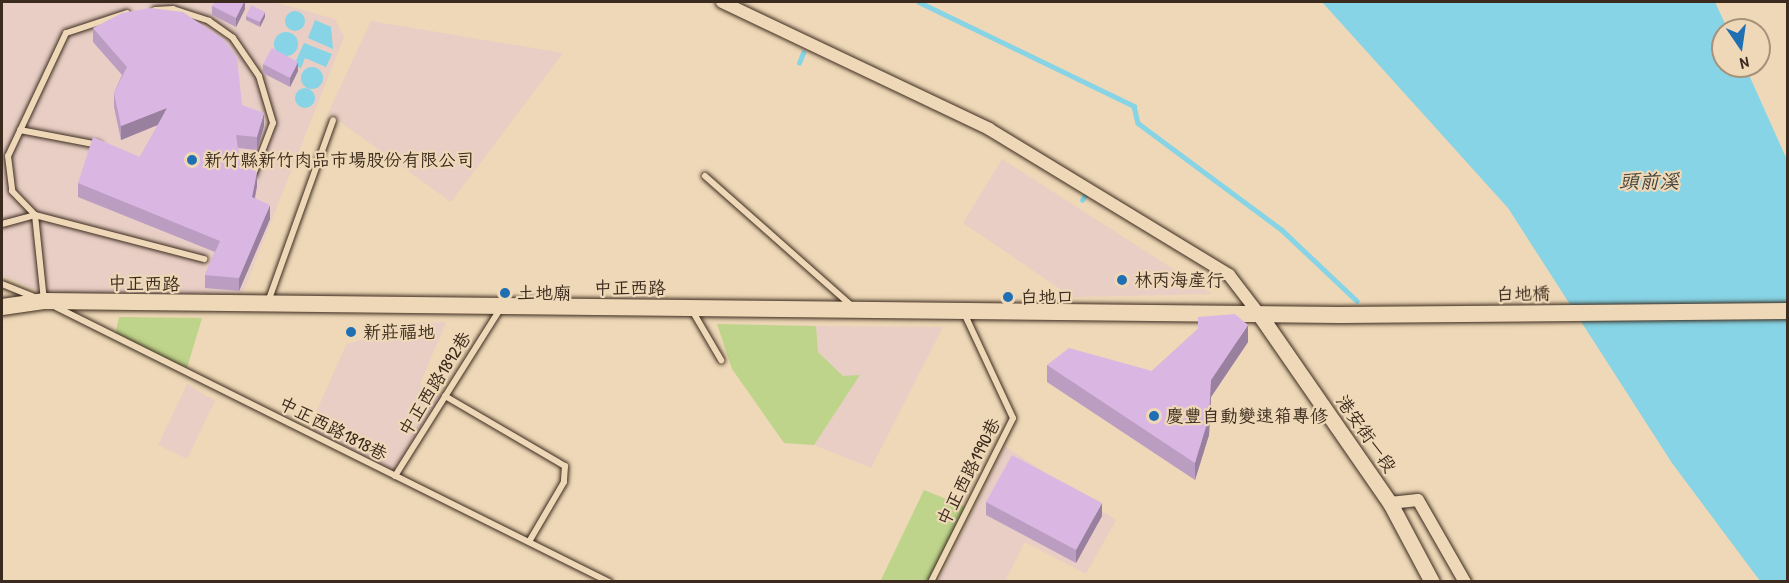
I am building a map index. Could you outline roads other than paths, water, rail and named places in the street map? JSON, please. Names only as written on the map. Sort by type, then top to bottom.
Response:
[{"type":"main road","name":"中正西路","points":[[2,308],[44,301],[266,306],[1259,314]]},
{"type":"main road","name":"白地橋","points":[[1259,314],[1788,311]]},
{"type":"street","points":[[722,2],[989,129],[1229,275],[1259,314]]},
{"type":"street","name":"港安街一段","points":[[1259,314],[1390,503],[1432,582]]},
{"type":"street","points":[[1390,503],[1419,500],[1465,582]]},
{"type":"lane","points":[[144,10],[173,9],[209,21],[246,53],[259,76],[273,123],[253,175]]},
{"type":"lane","points":[[44,301],[35,215],[12,191],[8,156],[66,33],[134,12]]},
{"type":"lane","points":[[266,306],[333,120]]},
{"type":"lane","points":[[20,130],[111,147]]},
{"type":"lane","points":[[705,176],[856,309]]},
{"type":"lane","points":[[2,224],[35,215],[204,259]]},
{"type":"lane","name":"中正西路1818巷","points":[[2,284],[44,301],[609,582]]},
{"type":"lane","name":"中正西路1892巷","points":[[395,477],[501,307]]},
{"type":"lane","points":[[691,308],[721,360]]},
{"type":"lane","name":"中正西路1990巷","points":[[931,582],[1013,418],[963,311]]},
{"type":"lane","points":[[446,396],[565,466],[564,482],[529,542]]},
{"type":"water","name":"頭前溪","points":[[1322,2],[1715,2],[1722,18],[1711,18],[1711,78],[1750,78],[1787,160],[1787,581],[1760,581],[1672,463],[1508,208]]},
{"type":"water","points":[[295,11],[302,14],[305,21],[302,28],[295,31],[288,28],[285,21],[288,14]]},
{"type":"water","points":[[315,20],[331,27],[333,49],[308,38]]},
{"type":"water","points":[[286,32],[295,35],[298,44],[295,53],[286,56],[277,53],[274,44],[277,35]]},
{"type":"water","points":[[304,43],[332,54],[326,67],[305,58],[301,68],[294,65]]},
{"type":"water","points":[[312,67],[320,70],[323,78],[320,86],[312,89],[304,86],[301,78],[304,70]]},
{"type":"water","points":[[305,88],[312,91],[315,98],[312,105],[305,108],[298,105],[295,98],[298,91]]},
{"type":"waterway","points":[[919,2],[1134,106],[1138,123],[1282,230],[1357,301]]},
{"type":"waterway","points":[[799,63],[803,53]]},
{"type":"waterway","points":[[1082,200],[1086,194]]},
{"type":"place","name":"新竹縣新竹肉品市場股份有限公司","points":[[192,160]]},
{"type":"place","name":"林丙海產行","points":[[1122,280]]},
{"type":"place","name":"土地廟","points":[[505,293]]},
{"type":"place","name":"白地口","points":[[1008,297]]},
{"type":"place","name":"新莊福地","points":[[351,332]]},
{"type":"place","name":"慶豐自動變速箱專修","points":[[1154,416]]}]
